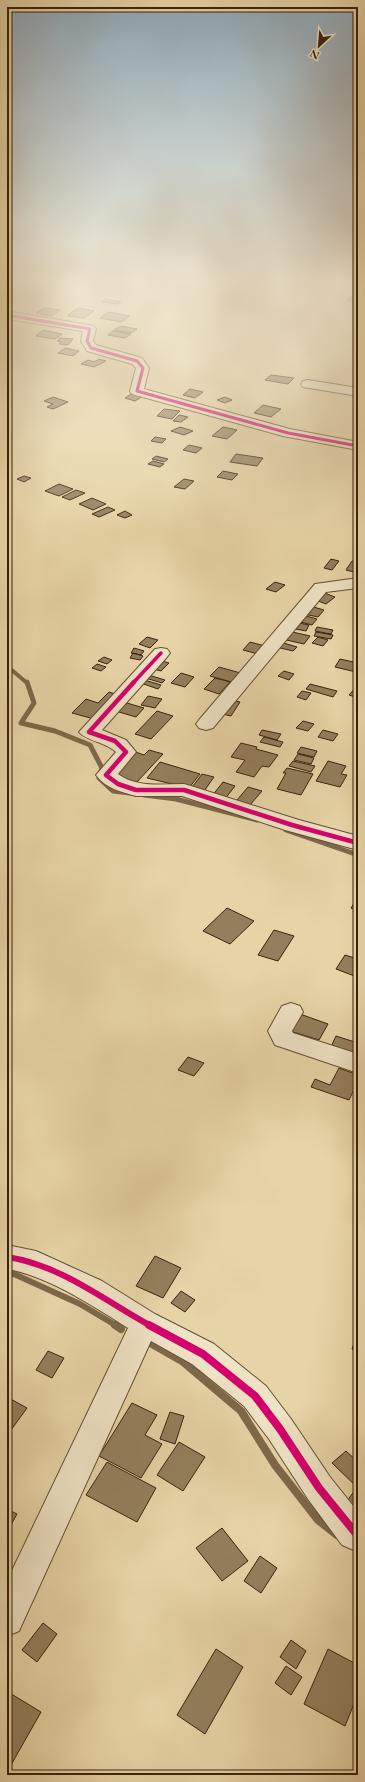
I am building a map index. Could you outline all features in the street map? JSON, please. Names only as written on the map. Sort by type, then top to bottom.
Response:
[{"type":"street","points":[[141,366],[143,368],[138,382],[137,391],[288,433],[358,446]]},
{"type":"street","points":[[308,384],[358,392]]},
{"type":"street","points":[[206,724],[320,588],[358,583]]},
{"type":"street","points":[[161,653],[89,732],[107,738],[123,747],[126,752],[106,775],[118,784],[136,790],[184,790],[292,825],[358,843]]},
{"type":"street","points":[[292,1012],[280,1032],[284,1039],[358,1064]]},
{"type":"street","points":[[7,1257],[26,1260],[92,1290],[145,1323],[203,1354],[255,1396],[280,1429],[319,1488],[354,1533],[358,1536]]},
{"type":"street","points":[[7,1619],[145,1323]]},
{"type":"building","points":[[271,375],[294,378],[288,384],[265,380]]},
{"type":"building","points":[[190,389],[203,392],[195,398],[183,395]]},
{"type":"building","points":[[133,393],[143,396],[135,401],[125,398]]},
{"type":"building","points":[[53,397],[68,402],[53,409],[47,407],[53,404],[44,401]]},
{"type":"building","points":[[225,397],[232,400],[225,403],[217,400]]},
{"type":"building","points":[[263,405],[281,409],[271,417],[254,413]]},
{"type":"building","points":[[164,409],[180,411],[172,419],[157,416]]},
{"type":"building","points":[[179,415],[188,417],[181,422],[173,421]]},
{"type":"building","points":[[180,427],[193,431],[184,435],[171,431]]},
{"type":"building","points":[[223,427],[237,430],[227,439],[212,436]]},
{"type":"building","points":[[155,437],[166,439],[162,443],[151,441]]},
{"type":"building","points":[[189,445],[202,448],[196,453],[183,450]]},
{"type":"building","points":[[236,454],[263,458],[257,466],[230,462]]},
{"type":"building","points":[[156,456],[168,459],[164,462],[152,459]]},
{"type":"building","points":[[153,461],[164,464],[160,467],[148,464]]},
{"type":"building","points":[[223,471],[238,474],[232,480],[217,477]]},
{"type":"building","points":[[24,476],[31,478],[24,482],[17,479]]},
{"type":"building","points":[[184,479],[194,481],[185,489],[174,487]]},
{"type":"building","points":[[59,484],[73,489],[59,496],[45,491]]},
{"type":"building","points":[[76,490],[85,493],[70,500],[62,497]]},
{"type":"building","points":[[92,498],[106,504],[93,510],[79,504]]},
{"type":"building","points":[[108,507],[115,510],[99,517],[92,514]]},
{"type":"building","points":[[125,511],[132,515],[125,518],[117,515]]},
{"type":"building","points":[[331,559],[339,561],[332,570],[324,568]]},
{"type":"building","points":[[352,561],[358,562],[358,573],[346,570]]},
{"type":"building","points":[[275,582],[285,585],[276,592],[266,589]]},
{"type":"building","points":[[322,592],[335,597],[326,604],[313,599]]},
{"type":"building","points":[[310,606],[324,610],[318,617],[304,614]]},
{"type":"building","points":[[299,614],[317,619],[312,625],[293,620]]},
{"type":"building","points":[[294,622],[309,625],[306,631],[290,628]]},
{"type":"building","points":[[317,627],[333,630],[331,634],[315,631]]},
{"type":"building","points":[[288,631],[310,636],[304,644],[282,639]]},
{"type":"building","points":[[316,632],[333,635],[331,639],[314,636]]},
{"type":"building","points":[[147,637],[158,640],[150,648],[139,644]]},
{"type":"building","points":[[318,637],[328,640],[323,646],[312,643]]},
{"type":"building","points":[[250,642],[265,646],[258,654],[243,650]]},
{"type":"building","points":[[280,642],[297,647],[293,651],[276,647]]},
{"type":"building","points":[[134,648],[144,651],[141,655],[131,653]]},
{"type":"building","points":[[133,653],[143,656],[140,660],[130,658]]},
{"type":"building","points":[[104,657],[112,660],[107,664],[98,661]]},
{"type":"building","points":[[340,659],[358,663],[356,672],[335,667]]},
{"type":"building","points":[[158,660],[169,663],[161,671],[150,668]]},
{"type":"building","points":[[97,664],[106,667],[101,671],[92,668]]},
{"type":"building","points":[[219,667],[244,674],[235,683],[210,676]]},
{"type":"building","points":[[284,671],[294,674],[289,680],[278,676]]},
{"type":"building","points":[[181,673],[194,677],[185,687],[171,683]]},
{"type":"building","points":[[145,674],[165,680],[162,683],[142,677]]},
{"type":"building","points":[[215,678],[230,682],[219,694],[204,689]]},
{"type":"building","points":[[141,679],[161,685],[158,689],[138,682]]},
{"type":"building","points":[[310,684],[337,691],[333,697],[306,689]]},
{"type":"building","points":[[358,685],[358,698],[349,695]]},
{"type":"building","points":[[302,691],[311,693],[306,700],[297,697]]},
{"type":"building","points":[[109,692],[118,695],[94,719],[72,713],[86,699],[98,703]]},
{"type":"building","points":[[148,696],[162,699],[155,708],[141,705]]},
{"type":"building","points":[[231,700],[240,702],[231,716],[222,714]]},
{"type":"building","points":[[120,701],[144,708],[136,717],[112,710]]},
{"type":"building","points":[[157,711],[173,716],[151,739],[135,734]]},
{"type":"building","points":[[303,721],[314,724],[308,731],[296,728]]},
{"type":"building","points":[[262,730],[281,734],[277,740],[259,735]]},
{"type":"building","points":[[323,730],[338,734],[333,741],[318,737]]},
{"type":"building","points":[[264,737],[283,742],[280,747],[260,742]]},
{"type":"building","points":[[241,743],[278,755],[269,767],[262,766],[254,777],[236,772],[245,760],[231,757]]},
{"type":"building","points":[[301,747],[317,751],[314,757],[297,753]]},
{"type":"building","points":[[149,750],[163,754],[136,783],[110,775],[133,751],[144,755]]},
{"type":"building","points":[[298,754],[314,758],[311,764],[294,760]]},
{"type":"building","points":[[293,761],[315,766],[311,772],[289,766]]},
{"type":"building","points":[[328,761],[346,766],[341,774],[347,775],[340,787],[316,781]]},
{"type":"building","points":[[160,762],[200,774],[189,788],[147,778]]},
{"type":"building","points":[[287,768],[313,774],[301,795],[277,789],[286,773],[283,773]]},
{"type":"building","points":[[202,774],[214,777],[202,794],[190,790]]},
{"type":"building","points":[[223,782],[235,786],[225,799],[212,796]]},
{"type":"building","points":[[248,787],[262,791],[250,805],[237,800]]},
{"type":"building","points":[[358,897],[358,911],[351,908]]},
{"type":"building","points":[[227,908],[254,921],[230,944],[203,931]]},
{"type":"building","points":[[274,930],[294,936],[278,961],[258,955]]},
{"type":"building","points":[[345,955],[358,959],[357,977],[336,969]]},
{"type":"building","points":[[300,1014],[328,1024],[319,1040],[290,1031]]},
{"type":"building","points":[[336,1036],[358,1043],[358,1058],[330,1049]]},
{"type":"building","points":[[188,1057],[204,1063],[194,1076],[178,1070]]},
{"type":"building","points":[[339,1068],[358,1075],[358,1081],[349,1100],[311,1087],[315,1079],[330,1085]]},
{"type":"building","points":[[155,1256],[181,1268],[163,1298],[136,1286]]},
{"type":"building","points":[[181,1291],[195,1300],[185,1312],[171,1303]]},
{"type":"building","points":[[358,1332],[358,1352],[352,1349]]},
{"type":"building","points":[[48,1351],[64,1358],[52,1378],[36,1370]]},
{"type":"building","points":[[7,1397],[27,1408],[11,1430],[7,1428]]},
{"type":"building","points":[[132,1403],[157,1415],[145,1435],[162,1444],[141,1478],[99,1456]]},
{"type":"building","points":[[170,1412],[184,1416],[175,1444],[160,1439]]},
{"type":"building","points":[[179,1442],[205,1457],[183,1491],[157,1475]]},
{"type":"building","points":[[346,1451],[358,1462],[358,1488],[332,1463]]},
{"type":"building","points":[[107,1462],[156,1488],[137,1522],[86,1495]]},
{"type":"building","points":[[355,1490],[358,1492],[358,1510],[347,1501]]},
{"type":"building","points":[[7,1509],[17,1514],[7,1532]]},
{"type":"building","points":[[222,1528],[248,1561],[222,1581],[196,1548]]},
{"type":"building","points":[[260,1556],[277,1568],[261,1593],[244,1581]]},
{"type":"building","points":[[43,1623],[57,1634],[37,1662],[22,1650]]},
{"type":"building","points":[[291,1640],[306,1651],[296,1669],[280,1657]]},
{"type":"building","points":[[216,1649],[243,1667],[205,1734],[177,1715]]},
{"type":"building","points":[[328,1649],[358,1665],[358,1694],[345,1726],[304,1704]]},
{"type":"building","points":[[286,1666],[302,1677],[291,1695],[275,1683]]},
{"type":"building","points":[[8,1692],[41,1712],[7,1772],[7,1693]]},
{"type":"waterway","points":[[7,666],[27,683]]},
{"type":"waterway","points":[[27,682],[34,703],[21,723],[55,731],[90,745],[102,768],[99,778],[113,791],[130,793]]},
{"type":"waterway","points":[[144,795],[176,799],[257,820]]},
{"type":"waterway","points":[[286,830],[358,855]]},
{"type":"waterway","points":[[7,1273],[14,1274],[80,1304],[117,1326]]},
{"type":"waterway","points":[[115,1325],[121,1329]]},
{"type":"waterway","points":[[152,1344],[182,1361],[241,1411],[275,1465],[318,1520],[337,1535]]},
{"type":"cycle path","points":[[141,366],[143,368],[138,382],[137,391],[288,433],[358,446]]},
{"type":"cycle path","points":[[161,653],[89,732],[115,741],[126,752],[106,775],[118,784],[136,790],[184,790],[292,825],[358,843]]},
{"type":"cycle path","points":[[7,1257],[26,1260],[92,1290],[145,1323],[203,1354],[255,1396],[280,1429],[319,1488],[354,1533],[358,1536]]}]
